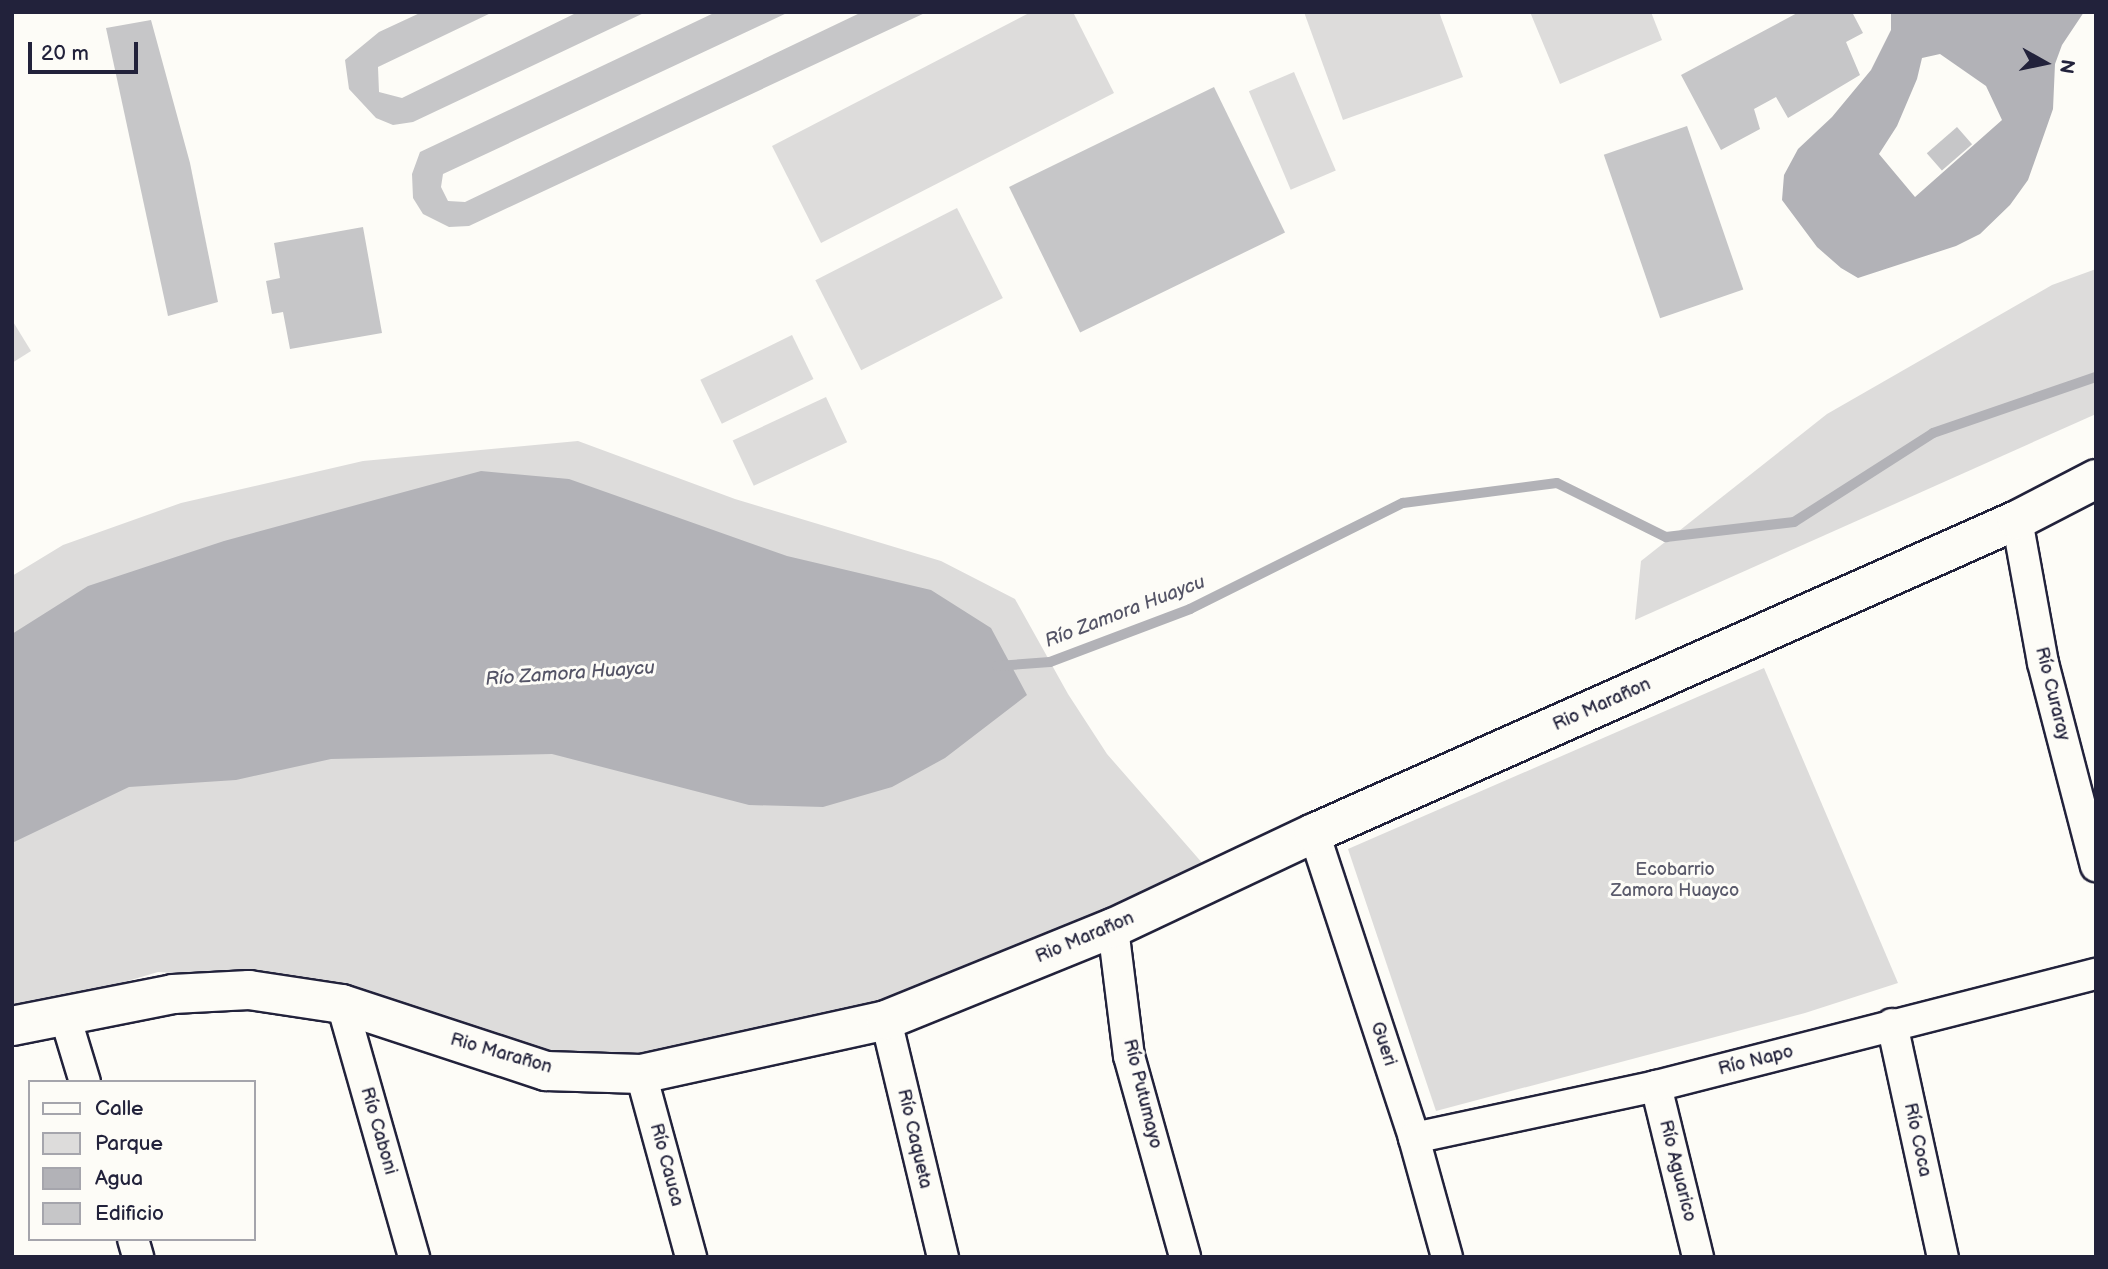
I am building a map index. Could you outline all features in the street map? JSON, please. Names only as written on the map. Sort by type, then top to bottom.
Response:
[{"type":"street","name":"Rio Marañon","points":[[12,1026],[64,1013],[173,994],[250,990],[342,1004],[546,1071],[641,1074],[886,1020],[1113,928],[1314,833],[2017,520],[2096,479]]},
{"type":"street","name":"Río Curaray","points":[[2017,520],[2043,663],[2096,866]]},
{"type":"street","name":"Gueri","points":[[1314,833],[1413,1138],[1447,1257]]},
{"type":"street","name":"Río Putumayo","points":[[1113,928],[1129,1056],[1185,1257]]},
{"type":"street","name":"Río Napo","points":[[1413,1138],[1656,1086],[2096,974]]},
{"type":"street","name":"Río Caboni","points":[[342,1004],[414,1257]]},
{"type":"street","points":[[64,1013],[84,1080]]},
{"type":"street","name":"Río Caqueta","points":[[886,1020],[943,1257]]},
{"type":"street","name":"Río Coca","points":[[1892,1024],[1943,1257]]},
{"type":"street","name":"Río Cauca","points":[[641,1074],[691,1257]]},
{"type":"street","name":"Río Aguarico","points":[[1656,1086],[1698,1257]]},
{"type":"green space","points":[[1031,12],[1073,12],[1114,93],[821,243],[772,146]]},
{"type":"green space","points":[[1304,12],[1439,12],[1463,77],[1343,120]]},
{"type":"green space","points":[[1530,12],[1651,12],[1662,40],[1560,84]]},
{"type":"green space","points":[[1294,72],[1336,170],[1291,190],[1249,91]]},
{"type":"green space","points":[[957,208],[1003,298],[861,370],[815,280]]},
{"type":"green space","points":[[2096,269],[2096,414],[1635,620],[1641,561],[1827,414],[2052,285]]},
{"type":"green space","points":[[12,320],[31,351],[12,363]]},
{"type":"green space","points":[[792,335],[813,379],[722,424],[700,380]]},
{"type":"green space","points":[[826,397],[847,442],[754,486],[733,441]]},
{"type":"green space","points":[[578,441],[735,499],[941,561],[1015,599],[1068,694],[1107,754],[1204,865],[880,1013],[692,1067],[548,1057],[337,985],[158,972],[12,1015],[12,576],[63,545],[181,503],[363,461]]},
{"type":"green space","name":"Ecobarrio Zamora Huayco","points":[[1764,668],[1898,983],[1805,1013],[1436,1111],[1348,849]]},
{"type":"water","points":[[1891,12],[2084,12],[2062,45],[2055,64],[2053,109],[2028,180],[2010,205],[1980,234],[1956,246],[1858,278],[1841,268],[1817,247],[1782,200],[1784,175],[1798,149],[1832,117],[1871,70],[1891,30]],"holes":[[[1940,54],[1986,86],[2002,120],[1915,197],[1879,154],[1897,126],[1917,79],[1922,58]]]},
{"type":"water","points":[[481,471],[569,479],[787,556],[931,590],[991,628],[1027,695],[945,758],[892,787],[823,807],[749,805],[552,754],[331,759],[236,780],[129,787],[12,843],[12,634],[88,586],[224,541]]},
{"type":"building","points":[[422,12],[493,12],[378,67],[379,92],[402,98],[578,12],[646,12],[413,122],[393,125],[376,118],[349,89],[345,60],[379,32]]},
{"type":"building","points":[[716,12],[789,12],[443,174],[441,187],[448,201],[465,202],[862,12],[927,12],[469,226],[449,227],[423,214],[413,198],[412,174],[420,152]]},
{"type":"building","points":[[1799,12],[1852,12],[1863,33],[1846,42],[1860,75],[1788,118],[1776,97],[1754,109],[1760,129],[1721,150],[1681,75]]},
{"type":"building","points":[[151,20],[190,163],[218,302],[168,316],[106,28]]},
{"type":"building","points":[[1214,87],[1285,233],[1080,333],[1009,187]]},
{"type":"building","points":[[1687,126],[1743,290],[1660,318],[1604,155]]},
{"type":"building","points":[[1957,127],[1972,144],[1942,171],[1927,153]]},
{"type":"building","points":[[363,227],[382,333],[290,349],[283,312],[272,314],[266,281],[280,278],[274,243]]},
{"type":"waterway","name":"Río Zamora Huaycu","points":[[997,666],[1050,662],[1190,609],[1403,503],[1557,483],[1666,537],[1794,522],[1933,433],[2096,377]]}]
